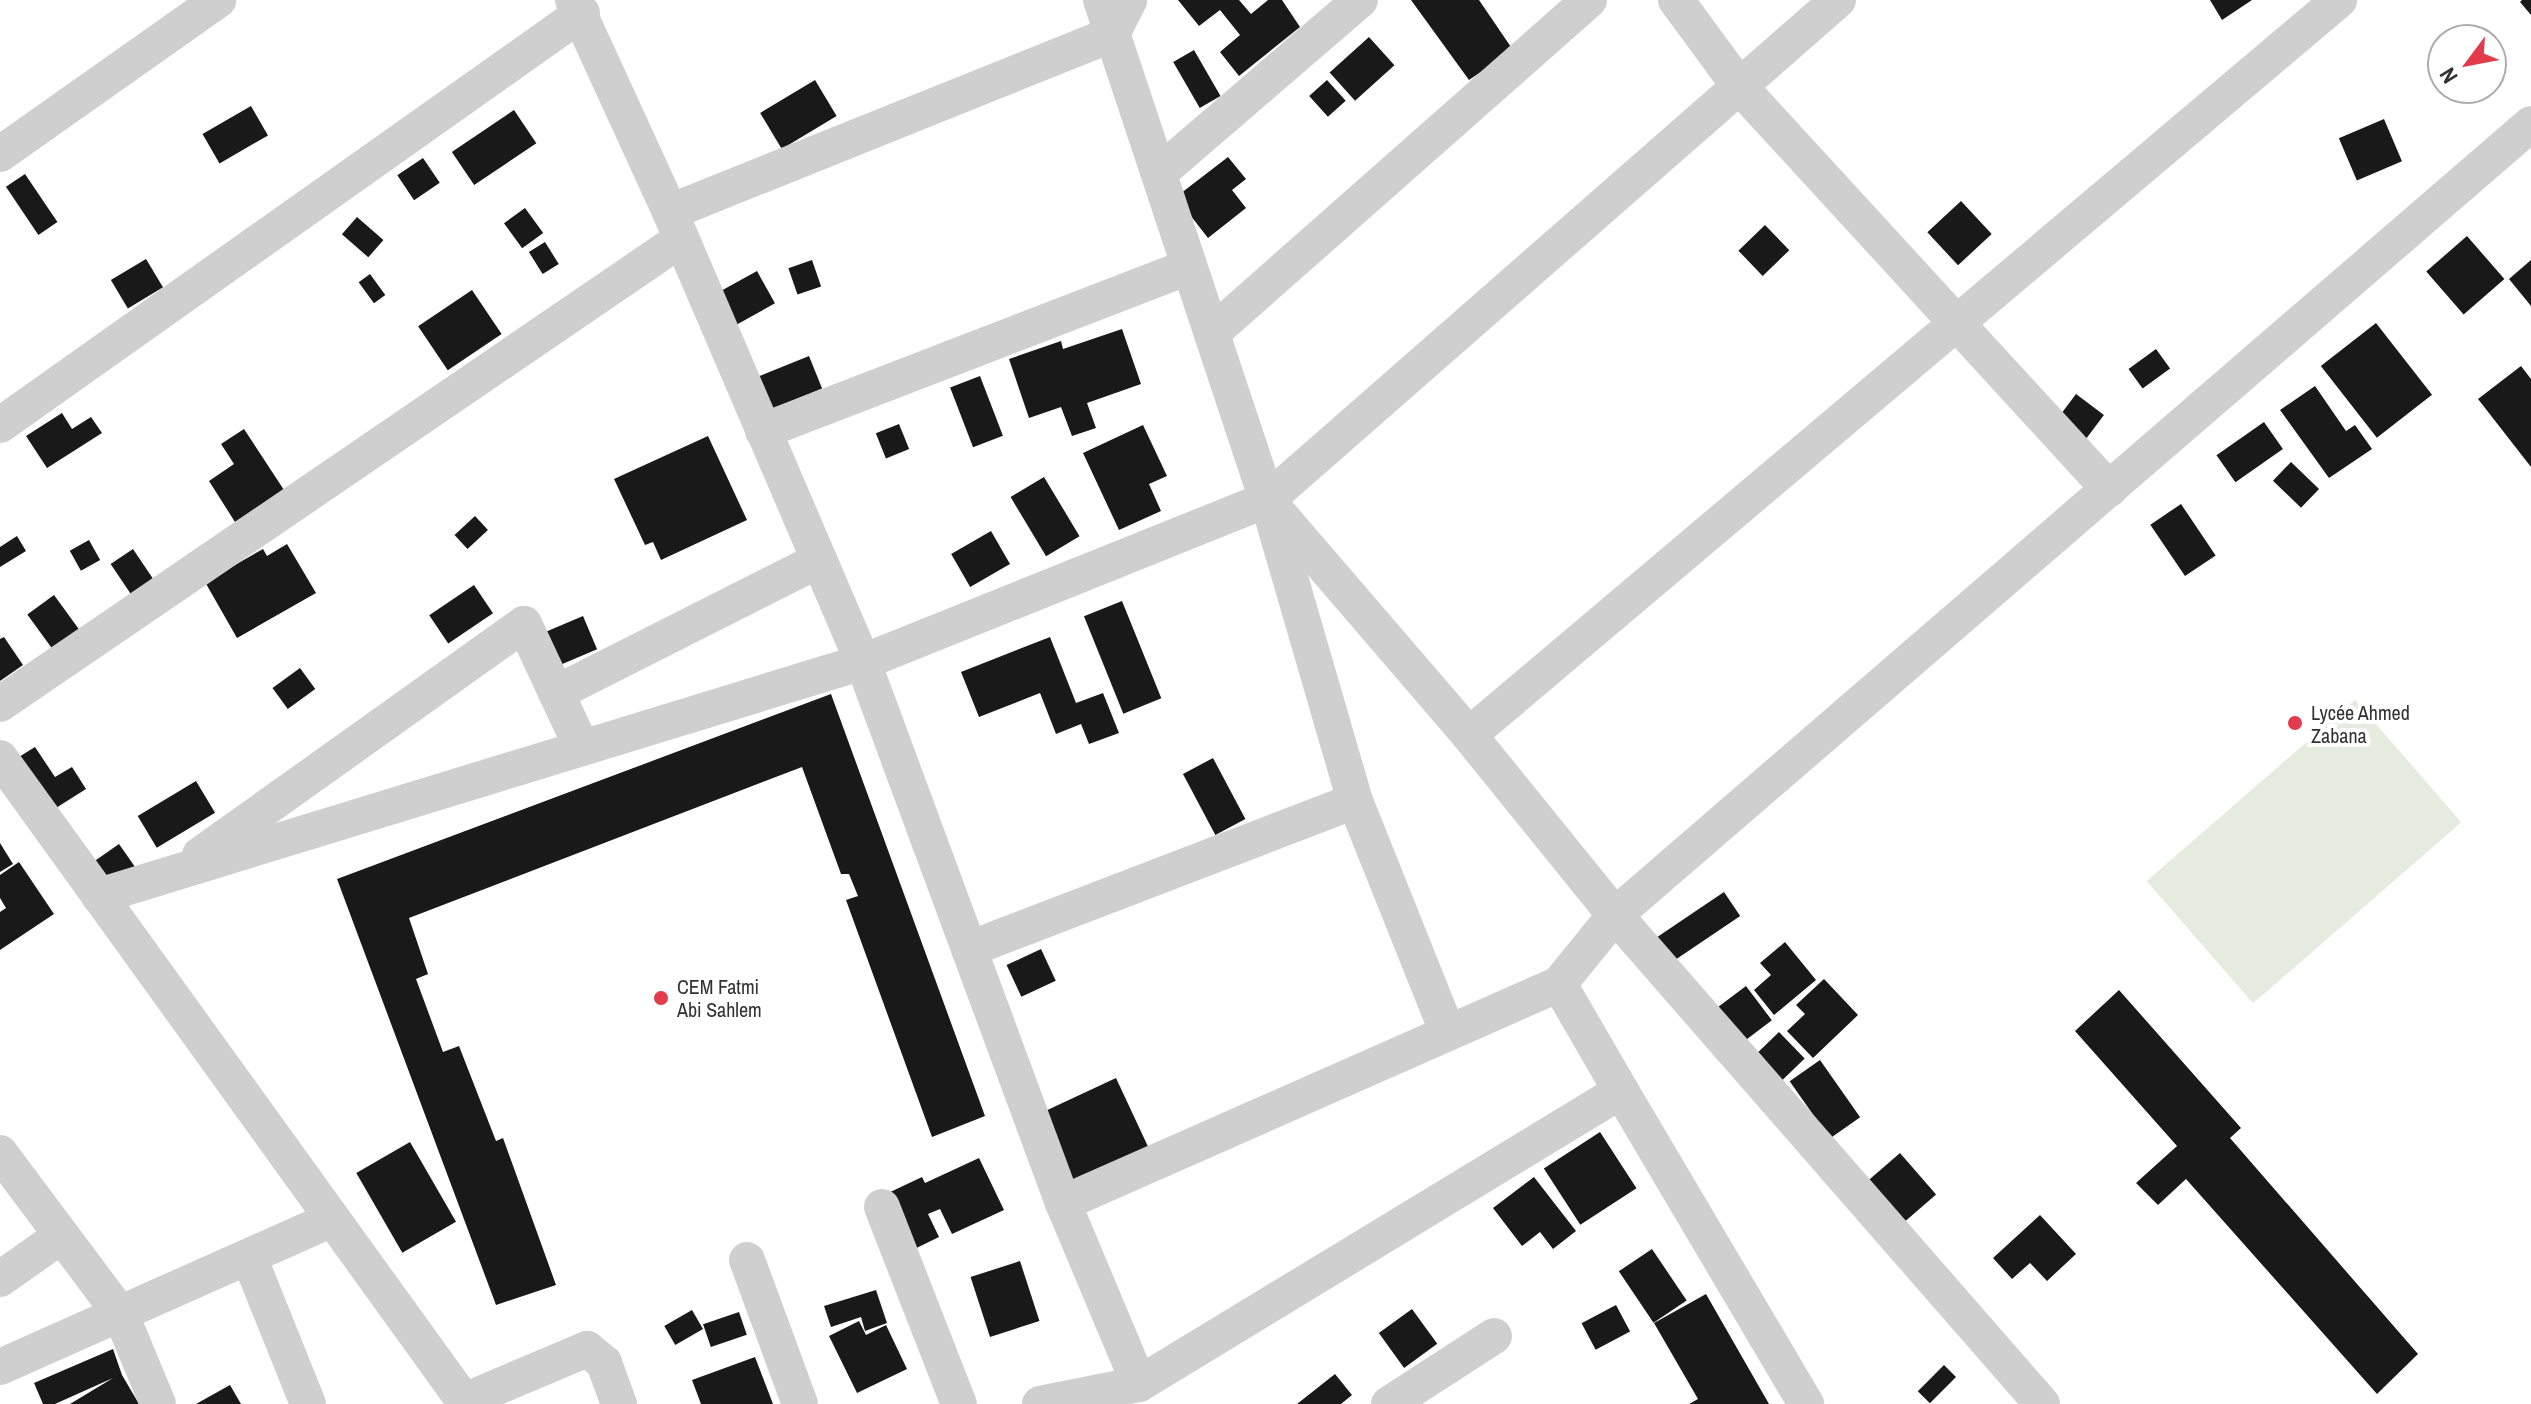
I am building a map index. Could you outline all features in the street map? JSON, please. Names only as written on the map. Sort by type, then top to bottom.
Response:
[{"type":"street","points":[[0,154],[218,0]]},
{"type":"street","points":[[1101,0],[1267,500],[1355,801],[1448,1033]]},
{"type":"street","points":[[0,704],[675,226],[1112,34],[1129,0]]},
{"type":"street","points":[[1159,173],[1360,0]]},
{"type":"street","points":[[1212,333],[1589,0]]},
{"type":"street","points":[[1676,0],[1740,87],[2109,489]]},
{"type":"street","points":[[99,896],[863,662],[1267,500],[1838,0]]},
{"type":"street","points":[[1469,735],[2339,0]]},
{"type":"street","points":[[0,425],[577,7],[863,662],[1063,1203],[1139,1384]]},
{"type":"street","points":[[1063,1203],[1559,984],[1615,915],[2531,124]]},
{"type":"street","points":[[763,431],[1189,267]]},
{"type":"street","points":[[1267,500],[1469,735],[1615,915],[2042,1404]]},
{"type":"street","points":[[556,693],[819,560]]},
{"type":"street","points":[[174,873],[524,624],[582,748]]},
{"type":"street","points":[[0,758],[465,1402],[587,1349],[604,1363],[619,1404]]},
{"type":"street","points":[[969,949],[1355,801]]},
{"type":"street","points":[[1559,984],[1806,1404]]},
{"type":"street","points":[[1040,1404],[1139,1384],[1621,1091]]},
{"type":"street","points":[[0,1153],[121,1315],[158,1404]]},
{"type":"street","points":[[882,1207],[959,1404]]},
{"type":"street","points":[[0,1367],[332,1219]]},
{"type":"street","points":[[0,1279],[61,1236]]},
{"type":"street","points":[[249,1257],[308,1404]]},
{"type":"street","points":[[747,1260],[800,1404]]},
{"type":"street","points":[[1389,1404],[1494,1336]]},
{"type":"shaded area","points":[[2355,700],[2461,822],[2253,1003],[2147,881]]},
{"type":"building","points":[[1178,0],[1239,0],[1251,14],[1268,0],[1282,0],[1300,27],[1239,76],[1220,52],[1240,35],[1220,10],[1199,26]]},
{"type":"building","points":[[1411,0],[1479,0],[1513,50],[1469,80]]},
{"type":"building","points":[[2210,0],[2252,0],[2222,20]]},
{"type":"building","points":[[2531,0],[2531,15],[2520,2]]},
{"type":"building","points":[[1369,37],[1394,65],[1355,101],[1330,72]]},
{"type":"building","points":[[1194,50],[1220,96],[1200,108],[1173,62]]},
{"type":"building","points":[[815,80],[837,116],[782,149],[760,113]]},
{"type":"building","points":[[1327,80],[1346,101],[1328,117],[1309,96]]},
{"type":"building","points":[[251,106],[268,135],[220,163],[203,134]]},
{"type":"building","points":[[514,110],[536,143],[474,185],[452,152]]},
{"type":"building","points":[[2384,119],[2402,161],[2357,180],[2339,138]]},
{"type":"building","points":[[1228,157],[1246,179],[1232,190],[1246,208],[1208,238],[1176,197]]},
{"type":"building","points":[[423,158],[440,183],[414,200],[397,175]]},
{"type":"building","points":[[25,174],[57,222],[38,235],[6,187]]},
{"type":"building","points":[[1961,201],[1992,234],[1958,265],[1927,232]]},
{"type":"building","points":[[525,208],[543,233],[522,248],[504,223]]},
{"type":"building","points":[[357,217],[383,240],[368,257],[342,234]]},
{"type":"building","points":[[1765,225],[1789,250],[1763,276],[1738,251]]},
{"type":"building","points":[[2467,236],[2504,279],[2464,314],[2426,271]]},
{"type":"building","points":[[545,242],[559,264],[543,274],[529,252]]},
{"type":"building","points":[[146,259],[163,287],[128,308],[111,280]]},
{"type":"building","points":[[812,260],[821,286],[797,295],[788,268]]},
{"type":"building","points":[[2531,260],[2531,306],[2509,279]]},
{"type":"building","points":[[757,271],[775,303],[722,332],[705,300]]},
{"type":"building","points":[[370,274],[385,295],[374,303],[359,282]]},
{"type":"building","points":[[472,290],[502,334],[448,370],[418,326]]},
{"type":"building","points":[[2376,323],[2432,395],[2377,438],[2321,366]]},
{"type":"building","points":[[1122,329],[1141,384],[1087,403],[1096,428],[1072,436],[1061,407],[1029,418],[1009,359],[1061,341],[1063,349]]},
{"type":"building","points":[[2156,349],[2170,368],[2143,388],[2128,369]]},
{"type":"building","points":[[809,356],[822,388],[758,414],[745,382]]},
{"type":"building","points":[[2521,366],[2531,379],[2531,467],[2478,399]]},
{"type":"building","points":[[980,376],[1003,436],[973,447],[950,387]]},
{"type":"building","points":[[2315,386],[2346,431],[2355,425],[2372,449],[2329,478],[2280,410]]},
{"type":"building","points":[[2076,394],[2104,415],[2083,442],[2056,421]]},
{"type":"building","points":[[62,413],[72,429],[91,417],[102,433],[47,468],[26,436]]},
{"type":"building","points":[[2264,422],[2283,449],[2235,482],[2216,455]]},
{"type":"building","points":[[899,424],[909,449],[886,458],[876,433]]},
{"type":"building","points":[[1143,425],[1167,476],[1149,484],[1161,511],[1119,530],[1083,453]]},
{"type":"building","points":[[244,429],[284,490],[235,522],[209,481],[234,464],[221,444]]},
{"type":"building","points":[[708,436],[747,520],[661,560],[653,542],[645,545],[614,479]]},
{"type":"building","points":[[2291,462],[2319,489],[2301,508],[2273,481]]},
{"type":"building","points":[[1044,477],[1080,536],[1046,556],[1011,497]]},
{"type":"building","points":[[2181,504],[2216,555],[2185,576],[2150,525]]},
{"type":"building","points":[[475,516],[488,530],[467,549],[455,535]]},
{"type":"building","points":[[991,531],[1010,564],[970,587],[951,554]]},
{"type":"building","points":[[17,536],[26,551],[0,567],[0,547]]},
{"type":"building","points":[[89,540],[100,560],[81,571],[70,551]]},
{"type":"building","points":[[287,544],[316,593],[237,638],[205,582],[263,549],[267,556]]},
{"type":"building","points":[[133,549],[154,580],[131,595],[111,564]]},
{"type":"building","points":[[474,585],[493,613],[448,643],[429,615]]},
{"type":"building","points":[[54,595],[80,631],[53,650],[27,614]]},
{"type":"building","points":[[1122,601],[1161,698],[1123,714],[1084,616]]},
{"type":"building","points":[[583,616],[597,649],[546,671],[532,637]]},
{"type":"building","points":[[4,637],[23,665],[0,681],[0,639]]},
{"type":"building","points":[[1050,637],[1076,703],[1103,693],[1119,733],[1089,744],[1081,724],[1056,734],[1040,693],[979,717],[961,672]]},
{"type":"building","points":[[300,668],[315,689],[288,709],[272,688]]},
{"type":"building","points":[[831,694],[985,1116],[932,1137],[846,900],[858,896],[849,874],[841,874],[802,767],[409,918],[428,974],[416,979],[443,1052],[459,1046],[496,1141],[503,1138],[556,1285],[496,1305],[337,879]]},
{"type":"building","points":[[35,747],[55,777],[72,767],[86,789],[48,813],[14,760]]},
{"type":"building","points":[[1213,758],[1245,819],[1215,835],[1183,774]]},
{"type":"building","points":[[196,781],[215,813],[157,848],[138,816]]},
{"type":"building","points":[[0,843],[13,864],[0,872]]},
{"type":"building","points":[[119,844],[136,868],[101,892],[85,868]]},
{"type":"building","points":[[19,862],[54,914],[0,950],[0,912],[6,908],[0,898],[0,875]]},
{"type":"building","points":[[1724,892],[1740,916],[1663,968],[1647,944]]},
{"type":"building","points":[[1785,942],[1816,980],[1774,1015],[1754,990],[1771,975],[1760,963]]},
{"type":"building","points":[[1041,949],[1056,981],[1021,997],[1007,965]]},
{"type":"building","points":[[1824,979],[1858,1015],[1813,1058],[1787,1031],[1805,1014],[1796,1005]]},
{"type":"building","points":[[1746,986],[1772,1020],[1740,1044],[1714,1010]]},
{"type":"building","points":[[2119,990],[2241,1128],[2230,1138],[2418,1354],[2377,1394],[2186,1179],[2158,1205],[2136,1183],[2177,1146],[2075,1031]]},
{"type":"building","points":[[1779,1032],[1805,1059],[1782,1081],[1756,1054]]},
{"type":"building","points":[[1820,1060],[1860,1117],[1830,1139],[1790,1081]]},
{"type":"building","points":[[1116,1078],[1149,1150],[1061,1191],[1028,1119]]},
{"type":"building","points":[[1600,1132],[1636,1188],[1580,1225],[1544,1168]]},
{"type":"building","points":[[410,1142],[456,1222],[402,1253],[356,1173]]},
{"type":"building","points":[[1900,1153],[1936,1195],[1897,1229],[1861,1187]]},
{"type":"building","points":[[979,1158],[1004,1210],[952,1234],[940,1209],[928,1214],[939,1237],[894,1259],[867,1203],[922,1177],[925,1183]]},
{"type":"building","points":[[1534,1177],[1576,1231],[1553,1249],[1540,1232],[1522,1246],[1493,1208]]},
{"type":"building","points":[[2040,1215],[2076,1254],[2047,1281],[2030,1263],[2012,1279],[1993,1258]]},
{"type":"building","points":[[1652,1249],[1687,1300],[1654,1323],[1619,1271]]},
{"type":"building","points":[[1020,1261],[1039,1321],[990,1337],[971,1277]]},
{"type":"building","points":[[876,1290],[887,1323],[865,1331],[861,1317],[831,1327],[824,1306]]},
{"type":"building","points":[[1706,1294],[1769,1404],[1689,1404],[1698,1399],[1654,1323]]},
{"type":"building","points":[[1616,1305],[1630,1331],[1596,1350],[1582,1323]]},
{"type":"building","points":[[1412,1309],[1437,1344],[1404,1368],[1379,1333]]},
{"type":"building","points":[[692,1310],[703,1329],[675,1345],[664,1326]]},
{"type":"building","points":[[739,1312],[747,1335],[711,1347],[703,1324]]},
{"type":"building","points":[[859,1321],[866,1335],[886,1325],[907,1369],[857,1393],[829,1336]]},
{"type":"building","points":[[113,1349],[122,1375],[139,1404],[70,1404],[113,1378],[55,1404],[43,1404],[34,1383]]},
{"type":"building","points":[[755,1357],[773,1404],[701,1404],[692,1380]]},
{"type":"building","points":[[1944,1365],[1956,1377],[1930,1403],[1918,1391]]},
{"type":"building","points":[[1335,1374],[1352,1395],[1341,1404],[1297,1404]]},
{"type":"building","points":[[230,1385],[241,1404],[196,1404]]},
{"type":"place","name":"Lycée Ahmed Zabana","points":[[2295,723]]},
{"type":"place","name":"CEM Fatmi Abi Sahlem","points":[[661,998]]}]
